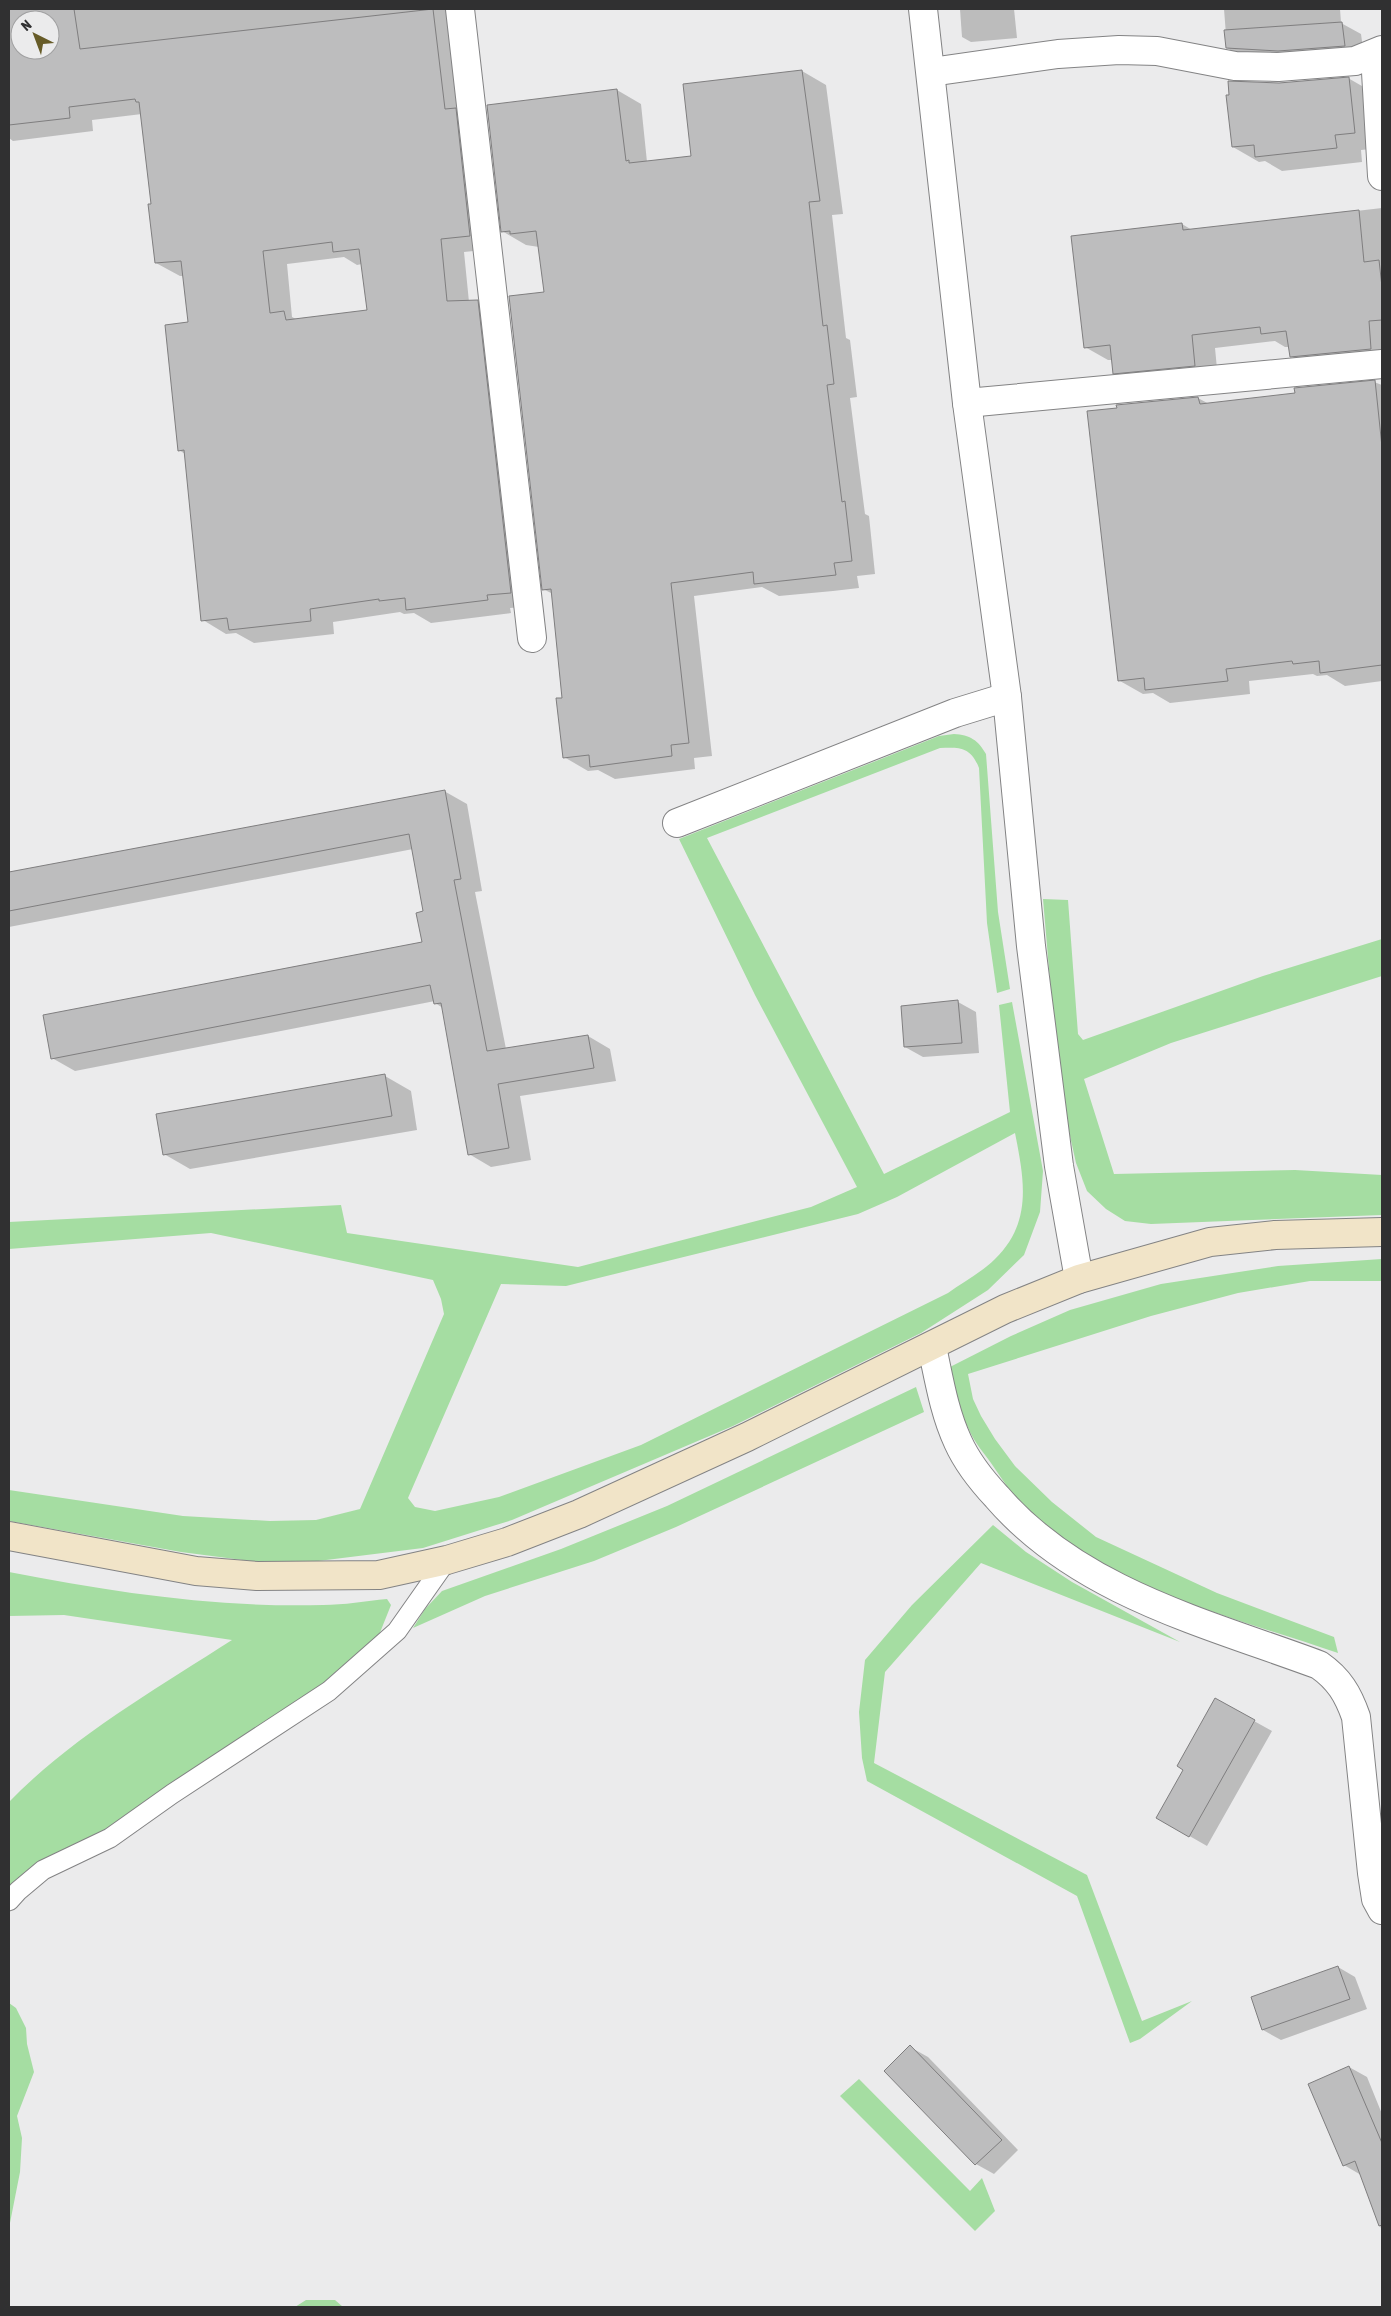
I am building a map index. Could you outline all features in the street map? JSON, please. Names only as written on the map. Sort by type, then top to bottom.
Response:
[{"type":"street","points":[[460,9],[532,638]]},
{"type":"street","points":[[923,9],[967,403],[1007,697],[1032,955],[1058,1166],[1079,1279]]},
{"type":"street","points":[[931,72],[1058,54],[1119,50],[1157,50],[1234,66],[1278,67],[1355,61],[1382,51]]},
{"type":"street","points":[[1382,51],[1376,72],[1382,176]]},
{"type":"street","points":[[967,403],[1382,364]]},
{"type":"street","points":[[678,823],[955,713],[1007,697]]},
{"type":"street","points":[[9,1536],[196,1571],[257,1576],[379,1575],[447,1560],[507,1542],[579,1514],[747,1437],[932,1347],[1005,1308],[1079,1279],[1210,1242],[1275,1235],[1382,1232]]},
{"type":"street","points":[[932,1347],[948,1418],[958,1442],[986,1486],[1031,1532],[1056,1552],[1086,1571],[1126,1591],[1173,1613],[1319,1665],[1334,1676],[1348,1695],[1356,1717],[1372,1873],[1376,1899],[1382,1910]]},
{"type":"lane","points":[[9,1901],[18,1890],[43,1870],[110,1838],[172,1794],[329,1691],[397,1630],[447,1560]]},
{"type":"green space","points":[[954,734],[969,737],[980,745],[986,754],[998,912],[1010,989],[997,993],[987,923],[979,768],[972,756],[964,750],[959,748],[940,748],[707,838],[884,1174],[1010,1112],[999,1005],[1012,1002],[1043,1171],[1040,1212],[1024,1255],[988,1290],[921,1333],[733,1426],[512,1520],[423,1548],[310,1562],[265,1563],[181,1552],[9,1521],[9,1490],[183,1516],[270,1521],[316,1520],[360,1509],[444,1314],[441,1299],[433,1280],[211,1233],[9,1249],[9,1222],[341,1205],[347,1233],[578,1267],[811,1207],[857,1187],[755,995],[679,839],[939,736]],"holes":[[[1015,1133],[1023,1183],[1023,1199],[1015,1230],[1007,1245],[990,1264],[948,1293],[641,1445],[499,1497],[435,1511],[415,1507],[408,1498],[501,1284],[566,1286],[858,1214],[897,1197]]]},
{"type":"green space","points":[[1043,899],[1068,900],[1078,1034],[1083,1040],[1263,976],[1382,939],[1382,976],[1171,1043],[1084,1079],[1114,1174],[1295,1170],[1382,1175],[1382,1215],[1151,1224],[1125,1221],[1106,1209],[1087,1191],[1076,1163],[1059,1086]]},
{"type":"green space","points":[[1382,1259],[1382,1281],[1310,1281],[1238,1293],[1151,1316],[968,1374],[973,1399],[981,1416],[1015,1466],[1052,1502],[1096,1537],[1217,1593],[1334,1637],[1338,1653],[1176,1598],[1098,1562],[1062,1540],[1030,1514],[1014,1496],[974,1440],[960,1408],[948,1368],[1011,1336],[1070,1310],[1161,1284],[1278,1266]]},
{"type":"green space","points":[[916,1387],[924,1412],[676,1527],[594,1561],[485,1596],[413,1628],[425,1609],[442,1591],[561,1549],[667,1506]]},
{"type":"green space","points":[[993,1525],[1026,1552],[1072,1582],[1180,1642],[981,1563],[885,1672],[874,1763],[1087,1875],[1142,2021],[1192,2001],[1140,2039],[1130,2043],[1077,1896],[867,1781],[862,1758],[859,1712],[865,1660],[912,1605]]},
{"type":"green space","points":[[9,1572],[126,1592],[204,1601],[244,1604],[323,1605],[387,1599],[391,1605],[379,1635],[329,1679],[251,1735],[107,1829],[38,1864],[9,1886],[9,1802],[34,1778],[87,1735],[232,1640],[64,1615],[9,1616]]},
{"type":"green space","points":[[9,2003],[16,2008],[26,2028],[27,2044],[34,2072],[17,2116],[22,2138],[20,2172],[9,2228]]},
{"type":"green space","points":[[859,2079],[970,2191],[982,2178],[995,2211],[975,2231],[840,2096]]},
{"type":"green space","points":[[306,2300],[335,2300],[343,2307],[295,2307]]},
{"type":"building","points":[[9,9],[74,9],[80,49],[433,9],[445,109],[456,108],[470,236],[441,239],[447,301],[478,300],[511,593],[487,595],[488,600],[406,610],[405,598],[379,601],[379,599],[310,609],[311,621],[229,630],[227,618],[201,621],[184,450],[178,451],[165,325],[188,322],[181,261],[155,263],[148,204],[151,204],[139,102],[136,102],[135,99],[69,107],[70,118],[9,125]],"holes":[[[332,242],[333,252],[359,249],[367,310],[286,320],[284,311],[270,313],[263,251]]]},
{"type":"building","points":[[1342,22],[1345,46],[1278,51],[1226,48],[1224,30]]},
{"type":"building","points":[[802,70],[820,201],[809,202],[823,326],[827,325],[834,384],[827,385],[842,502],[845,501],[852,561],[834,563],[836,575],[754,584],[753,572],[671,583],[689,743],[671,745],[672,756],[590,767],[589,755],[563,758],[556,698],[562,698],[551,589],[542,590],[509,296],[544,292],[536,231],[510,234],[510,231],[501,232],[487,105],[617,89],[626,161],[629,160],[629,163],[691,156],[683,84]]},
{"type":"building","points":[[1349,77],[1355,133],[1335,135],[1337,148],[1255,157],[1254,145],[1232,147],[1226,95],[1229,95],[1228,81],[1279,83]]},
{"type":"building","points":[[1359,210],[1364,262],[1379,260],[1382,287],[1382,320],[1369,321],[1371,349],[1290,357],[1286,331],[1261,334],[1260,327],[1192,335],[1195,366],[1113,374],[1110,345],[1084,348],[1071,236],[1182,223],[1183,230]]},
{"type":"building","points":[[1375,380],[1382,447],[1382,665],[1320,673],[1319,661],[1293,664],[1292,661],[1226,669],[1228,681],[1145,690],[1144,678],[1118,681],[1087,411],[1117,408],[1116,405],[1198,397],[1200,404],[1295,393],[1294,388]]},
{"type":"building","points":[[445,790],[461,879],[454,880],[487,1051],[588,1035],[594,1068],[498,1084],[509,1148],[468,1155],[441,1003],[434,1004],[430,985],[51,1059],[43,1015],[422,942],[416,913],[423,911],[409,834],[9,911],[9,872]]},
{"type":"building","points":[[958,1000],[962,1043],[904,1047],[901,1006]]},
{"type":"building","points":[[385,1074],[392,1116],[163,1155],[156,1114]]},
{"type":"building","points":[[1215,1698],[1255,1720],[1189,1837],[1156,1818],[1183,1770],[1177,1766]]},
{"type":"building","points":[[1338,1966],[1350,1999],[1262,2030],[1251,1997]]},
{"type":"building","points":[[910,2045],[1002,2140],[975,2165],[884,2071]]},
{"type":"building","points":[[1349,2066],[1382,2143],[1382,2225],[1379,2226],[1355,2161],[1343,2166],[1308,2084]]}]
